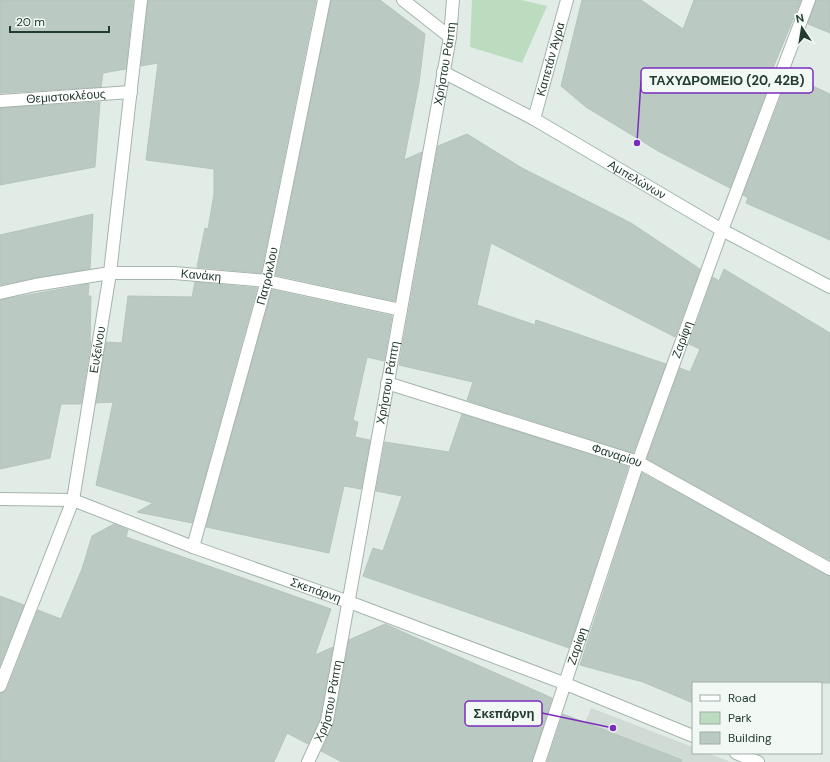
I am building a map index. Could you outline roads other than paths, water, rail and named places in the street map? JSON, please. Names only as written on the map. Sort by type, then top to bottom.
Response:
[{"type":"street","name":"Ευξείνου","points":[[0,686],[73,500],[110,273],[141,0]]},
{"type":"street","name":"Πατρόκλου","points":[[193,547],[267,281],[324,0]]},
{"type":"street","points":[[403,0],[450,37]]},
{"type":"street","name":"Χρήστου Ράπτη","points":[[308,762],[327,722],[450,37],[453,0]]},
{"type":"street","name":"Καπετάν Άγρα","points":[[534,119],[567,0]]},
{"type":"street","name":"Ζαρίφη","points":[[539,762],[638,462],[722,230],[809,0]]},
{"type":"street","name":"Αμπελώνων","points":[[443,72],[534,119],[722,230],[830,288]]},
{"type":"street","name":"Θεμιστοκλέους","points":[[0,101],[131,92]]},
{"type":"street","name":"Κανάκη","points":[[0,294],[35,285],[110,273],[174,273],[267,281],[401,310]]},
{"type":"street","name":"Φαναρίου","points":[[387,382],[638,462],[830,569]]},
{"type":"street","name":"Σκεπάρνη","points":[[0,499],[73,500],[193,547],[349,602],[566,684],[692,736]]},
{"type":"street","points":[[738,754],[758,762]]},
{"type":"place","name":"ΤΑΧΥΔΡΟΜΕΙΟ (20, 42Β)","points":[[637,143]]},
{"type":"place","name":"Σκεπάρνη","points":[[613,728]]}]
